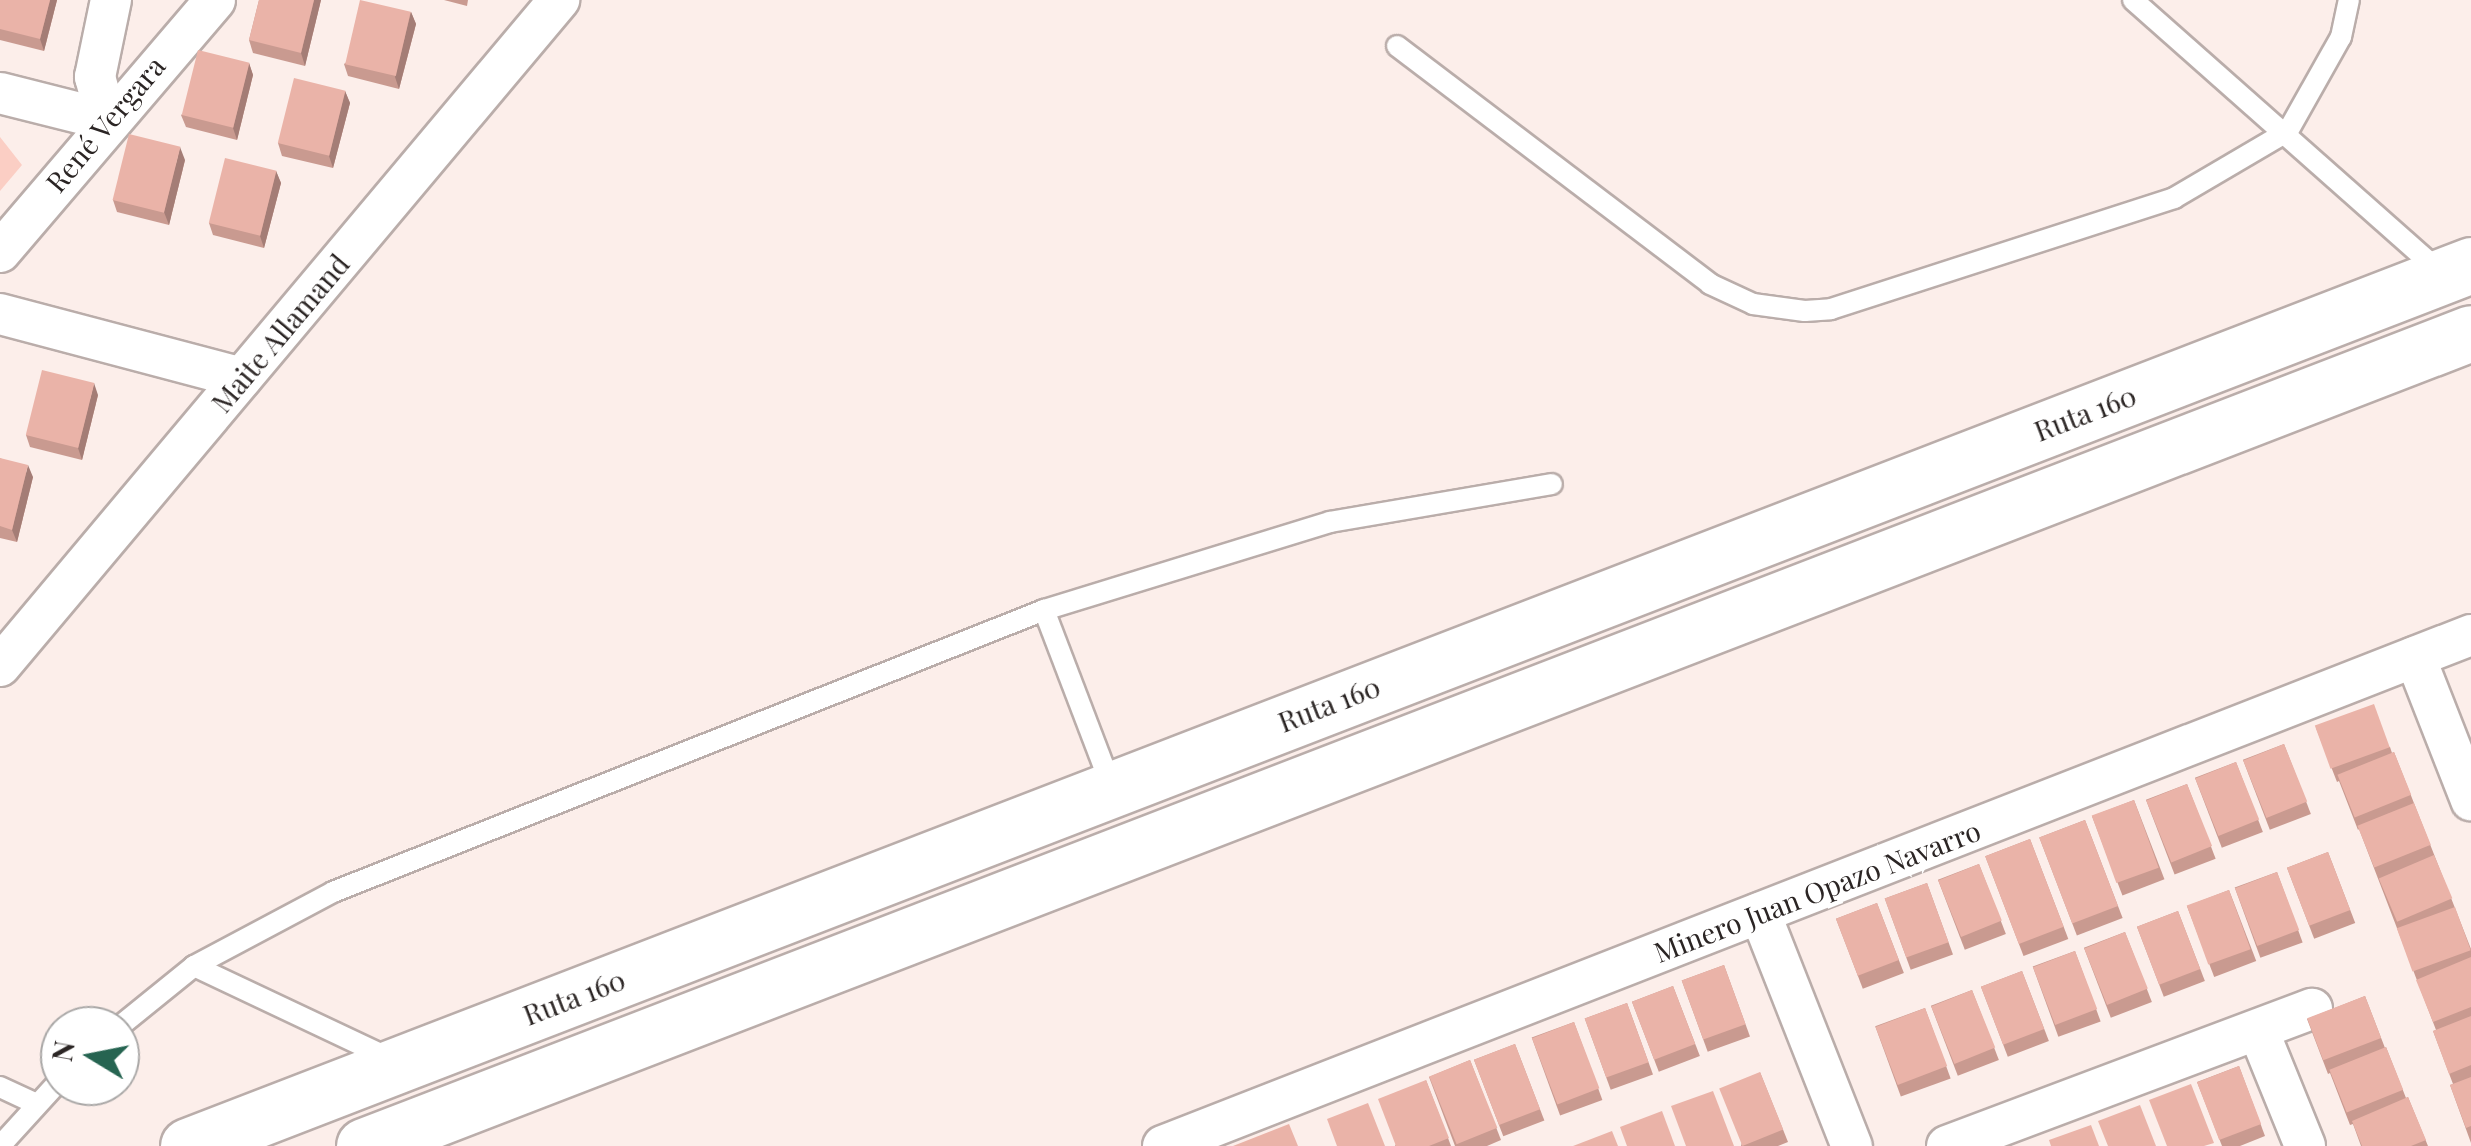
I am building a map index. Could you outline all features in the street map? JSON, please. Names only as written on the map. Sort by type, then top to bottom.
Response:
[{"type":"highway","name":"Ruta 160","points":[[188,1146],[2458,270]]},
{"type":"highway","points":[[364,1146],[2471,334]]},
{"type":"street","points":[[0,93],[107,120],[95,77],[111,0]]},
{"type":"street","name":"René Vergara","points":[[0,252],[107,120],[214,0]]},
{"type":"street","name":"Maite Allamand","points":[[0,666],[558,0]]},
{"type":"street","points":[[0,314],[242,378]]},
{"type":"street","name":"Minero Juan Opazo Navarro","points":[[1164,1146],[2471,635]]},
{"type":"street","points":[[2415,657],[2471,800]]},
{"type":"street","points":[[1760,913],[1852,1146]]},
{"type":"street","points":[[1947,1146],[2312,1010]]},
{"type":"street","points":[[2258,1030],[2305,1146]]},
{"type":"lane","points":[[2133,0],[2458,270]]},
{"type":"lane","points":[[1397,46],[1710,284],[1778,310],[1831,309],[2174,198],[2288,131],[2341,37],[2348,0]]},
{"type":"lane","points":[[140,1010],[194,966],[333,892],[1044,610],[1330,522],[1552,484]]},
{"type":"lane","points":[[1044,610],[1112,787]]},
{"type":"lane","points":[[194,966],[402,1064]]},
{"type":"lane","points":[[0,1086],[36,1104]]},
{"type":"lane","points":[[0,1146],[40,1100]]},
{"type":"shaded area","points":[[0,137],[22,165],[0,191]]},
{"type":"building","points":[[0,0],[50,0],[40,39],[0,29]]},
{"type":"building","points":[[259,0],[314,0],[301,53],[249,40]]},
{"type":"building","points":[[360,0],[411,12],[396,76],[345,64]]},
{"type":"building","points":[[198,50],[249,63],[233,128],[182,115]]},
{"type":"building","points":[[294,78],[345,91],[329,156],[278,143]]},
{"type":"building","points":[[129,134],[180,147],[164,213],[113,200]]},
{"type":"building","points":[[225,158],[276,171],[260,236],[209,223]]},
{"type":"building","points":[[42,370],[94,383],[78,448],[26,435]]},
{"type":"building","points":[[0,458],[28,465],[12,530],[0,526]]},
{"type":"building","points":[[2374,704],[2390,747],[2331,769],[2315,726]]},
{"type":"building","points":[[2284,744],[2307,801],[2266,818],[2243,760]]},
{"type":"building","points":[[2394,752],[2411,795],[2355,818],[2337,775]]},
{"type":"building","points":[[2236,762],[2259,819],[2218,836],[2195,778]]},
{"type":"building","points":[[2187,784],[2212,846],[2171,863],[2146,800]]},
{"type":"building","points":[[2134,800],[2159,868],[2116,883],[2092,815]]},
{"type":"building","points":[[2414,803],[2431,845],[2374,868],[2357,826]]},
{"type":"building","points":[[2085,820],[2118,906],[2072,923],[2039,838]]},
{"type":"building","points":[[2030,839],[2064,927],[2019,944],[1985,856]]},
{"type":"building","points":[[2328,852],[2350,910],[2309,926],[2287,868]]},
{"type":"building","points":[[2434,855],[2452,898],[2397,922],[2379,878]]},
{"type":"building","points":[[1979,864],[2002,921],[1961,937],[1938,880]]},
{"type":"building","points":[[2277,872],[2299,930],[2257,946],[2235,888]]},
{"type":"building","points":[[1927,883],[1949,942],[1906,958],[1885,898]]},
{"type":"building","points":[[2229,890],[2251,949],[2208,965],[2187,905]]},
{"type":"building","points":[[1877,903],[1899,960],[1858,976],[1836,919]]},
{"type":"building","points":[[2455,907],[2471,950],[2412,971],[2397,928]]},
{"type":"building","points":[[2178,911],[2200,969],[2159,985],[2137,927]]},
{"type":"building","points":[[2125,932],[2148,989],[2107,1005],[2084,948]]},
{"type":"building","points":[[2075,951],[2097,1009],[2055,1025],[2033,967]]},
{"type":"building","points":[[2471,957],[2471,1007],[2433,1022],[2416,980]]},
{"type":"building","points":[[1724,965],[1746,1024],[1703,1040],[1682,980]]},
{"type":"building","points":[[2022,971],[2044,1029],[2003,1045],[1981,987]]},
{"type":"building","points":[[1673,986],[1695,1044],[1654,1060],[1632,1002]]},
{"type":"building","points":[[1972,990],[1995,1047],[1954,1064],[1931,1006]]},
{"type":"building","points":[[2365,996],[2381,1038],[2323,1060],[2307,1018]]},
{"type":"building","points":[[1627,1003],[1649,1062],[1606,1078],[1585,1018]]},
{"type":"building","points":[[1925,1008],[1947,1066],[1898,1085],[1876,1027]]},
{"type":"building","points":[[2471,1016],[2471,1065],[2449,1074],[2433,1031]]},
{"type":"building","points":[[1574,1022],[1599,1088],[1557,1104],[1532,1038]]},
{"type":"building","points":[[1515,1044],[1540,1109],[1499,1125],[1474,1060]]},
{"type":"building","points":[[2386,1047],[2403,1090],[2347,1113],[2329,1070]]},
{"type":"building","points":[[1470,1060],[1497,1128],[1457,1144],[1429,1076]]},
{"type":"building","points":[[2239,1066],[2261,1124],[2219,1140],[2197,1082]]},
{"type":"building","points":[[1760,1072],[1783,1129],[1742,1146],[1719,1088]]},
{"type":"building","points":[[2471,1077],[2471,1126],[2466,1128],[2450,1085]]},
{"type":"building","points":[[1426,1080],[1449,1138],[1429,1146],[1396,1146],[1378,1099]]},
{"type":"building","points":[[2191,1084],[2214,1143],[2167,1146],[2149,1100]]},
{"type":"building","points":[[1713,1091],[1734,1146],[1686,1146],[1671,1106]]},
{"type":"building","points":[[2408,1097],[2426,1140],[2411,1146],[2362,1146],[2352,1121]]},
{"type":"building","points":[[1368,1103],[1385,1146],[1337,1146],[1327,1119]]},
{"type":"building","points":[[2140,1105],[2156,1146],[2108,1146],[2098,1121]]},
{"type":"building","points":[[1662,1111],[1675,1146],[1627,1146],[1620,1127]]},
{"type":"building","points":[[1289,1124],[1298,1146],[1233,1146]]},
{"type":"building","points":[[2091,1125],[2099,1146],[2051,1146],[2049,1140]]},
{"type":"building","points":[[1612,1131],[1618,1146],[1573,1146]]}]
